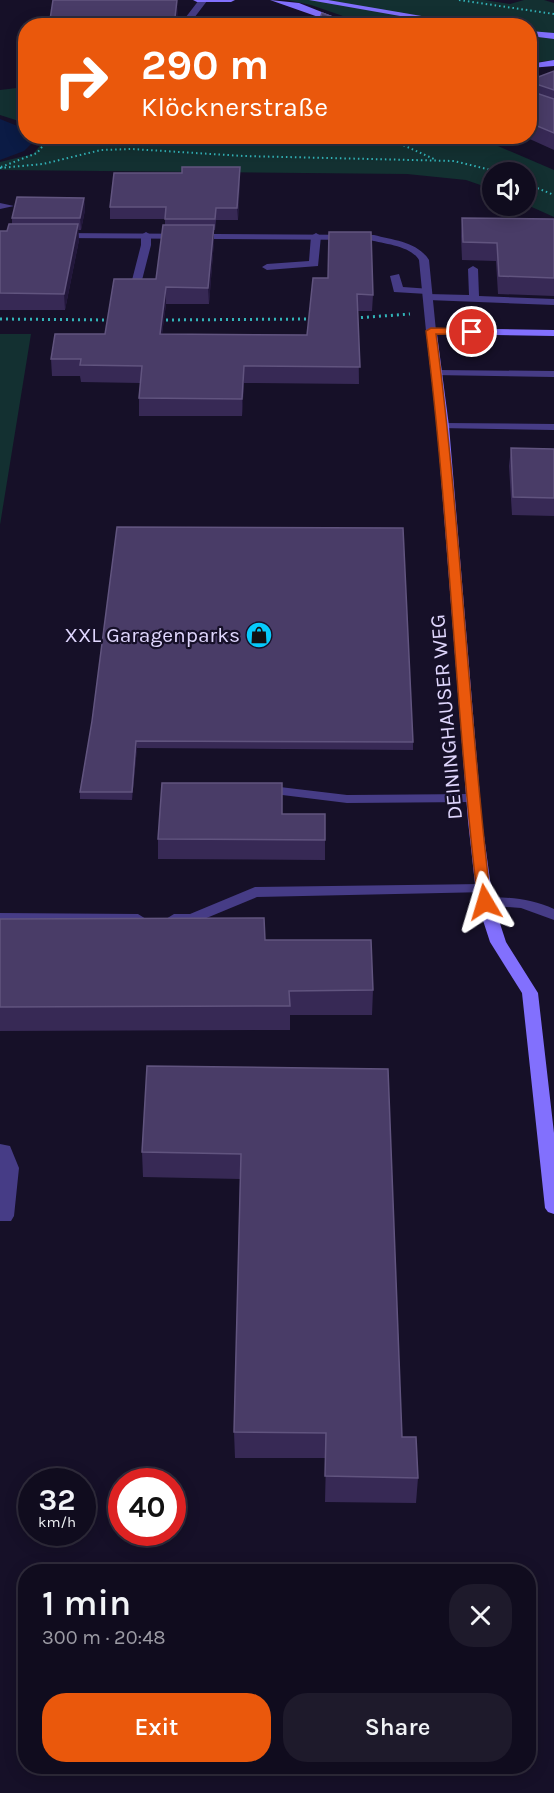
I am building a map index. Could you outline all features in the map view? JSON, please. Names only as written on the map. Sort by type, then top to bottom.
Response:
[{"type":"street","points":[[197,0],[231,0]]},
{"type":"street","points":[[274,0],[296,5],[331,18]]},
{"type":"street","points":[[313,0],[429,18]]},
{"type":"street","points":[[189,18],[203,1]]},
{"type":"street","points":[[537,35],[554,36]]},
{"type":"street","points":[[537,65],[554,63]]},
{"type":"street","points":[[45,235],[370,237],[396,242],[420,253],[424,260],[431,331],[554,333]]},
{"type":"street","points":[[136,284],[146,245],[146,235]]},
{"type":"street","points":[[267,267],[314,264],[316,236]]},
{"type":"street","points":[[473,269],[474,297]]},
{"type":"street","points":[[395,276],[398,290],[474,297],[492,301],[554,302]]},
{"type":"street","name":"DEININGHAUSER WEG","points":[[431,331],[443,426],[473,798],[484,895],[498,942],[530,993],[554,1208]]},
{"type":"street","points":[[436,373],[554,374]]},
{"type":"street","points":[[443,426],[554,427]]},
{"type":"street","points":[[247,789],[282,790],[347,799],[473,798]]},
{"type":"street","points":[[0,918],[192,919],[255,891],[484,895],[539,907],[554,915]]},
{"type":"street","points":[[0,1150],[4,1150],[10,1168],[5,1216]]},
{"type":"path","points":[[459,0],[554,14]]},
{"type":"path","points":[[0,167],[31,157],[48,144]]},
{"type":"path","points":[[401,144],[438,161]]},
{"type":"path","points":[[0,167],[43,164],[101,150],[132,149],[243,156],[438,161],[482,167]]},
{"type":"path","points":[[536,188],[554,195]]},
{"type":"path","points":[[354,318],[429,314]]},
{"type":"path","points":[[159,320],[318,318]]},
{"type":"path","points":[[0,319],[115,320]]},
{"type":"green space","points":[[287,0],[484,0],[510,4],[524,0],[544,0],[554,3],[554,60],[537,62],[537,18],[349,18],[311,5]]},
{"type":"green space","points":[[18,88],[18,121],[0,115],[0,90]]},
{"type":"green space","points":[[41,144],[493,144],[535,162],[482,162],[482,186],[466,180],[407,174],[0,170],[0,162],[33,154]]},
{"type":"green space","points":[[536,162],[554,170],[554,217],[536,209]]},
{"type":"green space","points":[[0,334],[31,334],[0,525]]},
{"type":"water","points":[[0,119],[18,126],[18,144],[31,144],[24,151],[0,160]]},
{"type":"building","points":[[53,0],[177,0],[175,18],[50,18]]},
{"type":"building","points":[[322,13],[335,18],[320,18]]},
{"type":"building","points":[[554,71],[554,90],[537,84],[537,77]]},
{"type":"building","points":[[537,93],[554,99],[554,133],[537,126]]},
{"type":"building","points":[[182,167],[240,167],[237,208],[216,208],[215,219],[165,219],[166,207],[110,207],[114,173],[182,173]]},
{"type":"building","points":[[17,197],[84,198],[80,218],[12,218]]},
{"type":"building","points":[[462,218],[554,219],[554,278],[499,276],[497,243],[463,242]]},
{"type":"building","points":[[9,224],[78,224],[64,294],[0,293],[0,231],[7,231]]},
{"type":"building","points":[[163,225],[214,225],[208,288],[166,287],[160,334],[307,335],[313,278],[328,278],[329,232],[371,232],[373,295],[357,294],[360,367],[244,366],[242,399],[139,398],[142,366],[80,365],[81,359],[51,359],[55,334],[105,334],[114,279],[156,279]]},
{"type":"building","points":[[511,448],[554,449],[554,498],[513,497]]},
{"type":"building","name":"XXL Garagenparks","points":[[117,527],[403,528],[413,742],[136,741],[132,792],[80,792],[92,721]]},
{"type":"building","points":[[162,783],[282,783],[282,814],[325,814],[325,840],[158,839]]},
{"type":"building","points":[[264,918],[265,940],[371,940],[373,990],[289,991],[290,1006],[0,1007],[0,919]]},
{"type":"building","points":[[147,1066],[388,1069],[402,1437],[416,1437],[418,1478],[325,1476],[326,1433],[234,1432],[241,1154],[142,1152]]},
{"type":"place","name":"XXL Garagenparks","points":[[259,635]]},
{"type":"route","points":[[472,332],[431,331],[443,426],[475,821],[485,902]]}]
